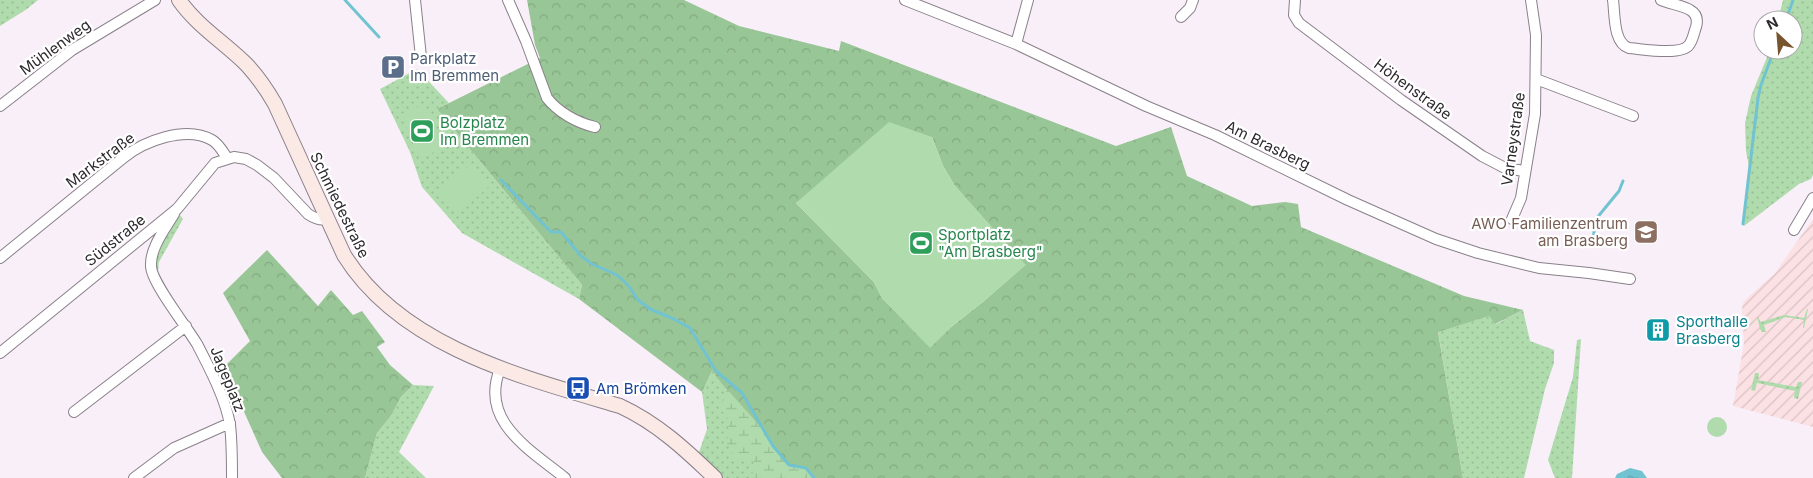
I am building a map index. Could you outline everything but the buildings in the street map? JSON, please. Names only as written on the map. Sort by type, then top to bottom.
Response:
[{"type":"main road","name":"Schmiedestraße","points":[[178,0],[205,29],[246,64],[264,86],[275,104],[344,254],[357,275],[380,299],[413,324],[441,341],[500,369],[620,406],[638,414],[672,438],[716,478]]},
{"type":"street","name":"Mühlenweg","points":[[0,106],[72,50],[155,0]]},
{"type":"street","points":[[416,0],[421,57]]},
{"type":"street","points":[[508,0],[548,98],[553,105],[566,114],[583,124],[595,126]]},
{"type":"street","name":"Am Brasberg","points":[[905,0],[1016,44],[1146,106],[1215,135],[1348,200],[1436,239],[1478,254],[1539,268],[1630,279]]},
{"type":"street","points":[[1016,44],[1028,0]]},
{"type":"street","points":[[1181,17],[1190,8],[1193,0]]},
{"type":"street","name":"Höhenstraße","points":[[1295,0],[1294,15],[1299,23],[1401,100],[1482,156],[1505,168],[1524,171]]},
{"type":"street","name":"Varneystraße","points":[[1512,219],[1521,198],[1535,114],[1536,35],[1531,0]]},
{"type":"street","points":[[1613,0],[1618,37],[1623,46],[1628,48],[1684,50],[1691,43],[1697,18],[1691,10],[1661,0]]},
{"type":"street","points":[[1536,79],[1633,116]]},
{"type":"street","name":"Markstraße","points":[[0,258],[123,158],[142,145],[175,136],[203,136],[213,140],[227,158]]},
{"type":"street","points":[[227,158],[246,159],[268,172],[308,214],[323,220],[327,219]]},
{"type":"street","name":"Südstraße","points":[[0,353],[177,209],[215,163],[227,158]]},
{"type":"street","points":[[1794,230],[1813,198]]},
{"type":"street","name":"Jageplatz","points":[[177,209],[154,248],[151,265],[157,282],[186,326],[213,376],[230,424],[232,478]]},
{"type":"street","points":[[74,412],[186,326]]},
{"type":"street","points":[[500,369],[497,377],[496,392],[498,407],[505,426],[513,436],[565,478]]},
{"type":"street","points":[[134,478],[174,448],[230,424]]},
{"type":"shaded area","points":[[1813,219],[1813,427],[1733,406],[1744,343],[1742,307],[1744,301],[1775,273]]},
{"type":"green space","points":[[0,0],[38,0],[0,26]]},
{"type":"green space","points":[[527,0],[684,0],[739,26],[839,51],[841,41],[1116,146],[1171,127],[1187,176],[1252,206],[1285,202],[1298,204],[1301,227],[1464,296],[1523,310],[1495,324],[1489,316],[1438,332],[1463,478],[802,478],[782,462],[712,371],[702,392],[579,299],[582,285],[437,109],[540,58],[535,45]],"holes":[[[932,137],[943,166],[955,186],[1025,265],[930,347],[882,298],[874,282],[796,203]]]},
{"type":"green space","points":[[1783,0],[1813,0],[1813,175],[1811,179],[1799,184],[1744,226],[1749,167],[1746,151],[1745,123],[1751,96],[1766,60],[1803,60],[1803,10],[1780,10]]},
{"type":"green space","points":[[417,69],[449,103],[437,109],[582,285],[579,299],[462,233],[422,187],[410,152],[380,89]]},
{"type":"green space","name":"Bolzplatz Im Bremmen","points":[[425,104],[444,148],[420,158],[401,114]]},
{"type":"green space","name":"Sportplatz \"Am Brasberg\"","points":[[889,122],[932,137],[943,166],[955,186],[1026,265],[951,327],[930,348],[882,298],[874,282],[796,203]]},
{"type":"green space","points":[[472,163],[491,185],[458,213],[439,191]]},
{"type":"green space","points":[[180,215],[183,219],[159,262],[158,272],[165,288],[156,269],[157,256],[164,240]]},
{"type":"green space","points":[[267,250],[318,306],[331,290],[353,315],[362,311],[385,342],[377,347],[390,365],[413,385],[401,397],[391,416],[377,433],[365,478],[282,478],[262,452],[224,367],[250,341],[223,293]]},
{"type":"green space","points":[[1807,309],[1804,328],[1804,320],[1786,317],[1764,325],[1766,332],[1762,332],[1760,329],[1757,316],[1761,322],[1784,315],[1804,318]]},
{"type":"green space","points":[[1523,310],[1530,341],[1554,350],[1554,363],[1545,389],[1524,478],[1463,478],[1438,331],[1489,316],[1496,324]]},
{"type":"green space","points":[[1581,339],[1572,478],[1555,478],[1548,460],[1573,377],[1577,340]]},
{"type":"green space","points":[[712,371],[759,430],[802,478],[720,478],[698,455],[707,429],[702,392]]},
{"type":"green space","points":[[1755,373],[1759,373],[1758,380],[1796,387],[1798,382],[1802,382],[1798,399],[1794,398],[1795,391],[1757,383],[1755,391],[1751,390]]},
{"type":"green space","points":[[413,385],[434,386],[399,452],[426,478],[365,478],[377,433],[391,416],[401,397]]},
{"type":"green space","points":[[726,388],[765,432],[773,446],[789,465],[806,468],[814,478],[752,478],[754,460],[736,460],[727,443],[729,420],[720,408]]},
{"type":"green space","points":[[1713,417],[1721,417],[1727,423],[1727,431],[1721,437],[1713,437],[1707,431],[1707,423]]},
{"type":"water","points":[[1630,468],[1642,471],[1647,478],[1615,478],[1617,474]]},
{"type":"waterway","points":[[345,0],[379,37]]},
{"type":"waterway","points":[[1790,10],[1793,0]]},
{"type":"waterway","points":[[1743,224],[1758,98],[1770,60]]},
{"type":"waterway","points":[[501,180],[551,232],[561,232],[581,256],[592,264],[617,275],[628,285],[638,300],[650,309],[690,328],[716,371],[742,393],[773,446],[789,465],[806,468],[814,478]]},
{"type":"waterway","points":[[1592,245],[1596,219],[1619,191],[1623,181]]},
{"type":"place","name":"Parkplatz Im Bremmen","points":[[393,67]]},
{"type":"place","name":"Bolzplatz Im Bremmen","points":[[422,131]]},
{"type":"place","name":"AWO Familienzentrum am Brasberg","points":[[1646,232]]},
{"type":"place","name":"Sportplatz \"Am Brasberg\"","points":[[921,243]]},
{"type":"place","name":"Sporthalle Brasberg","points":[[1658,330]]},
{"type":"place","name":"Am Brömken","points":[[578,388]]}]
